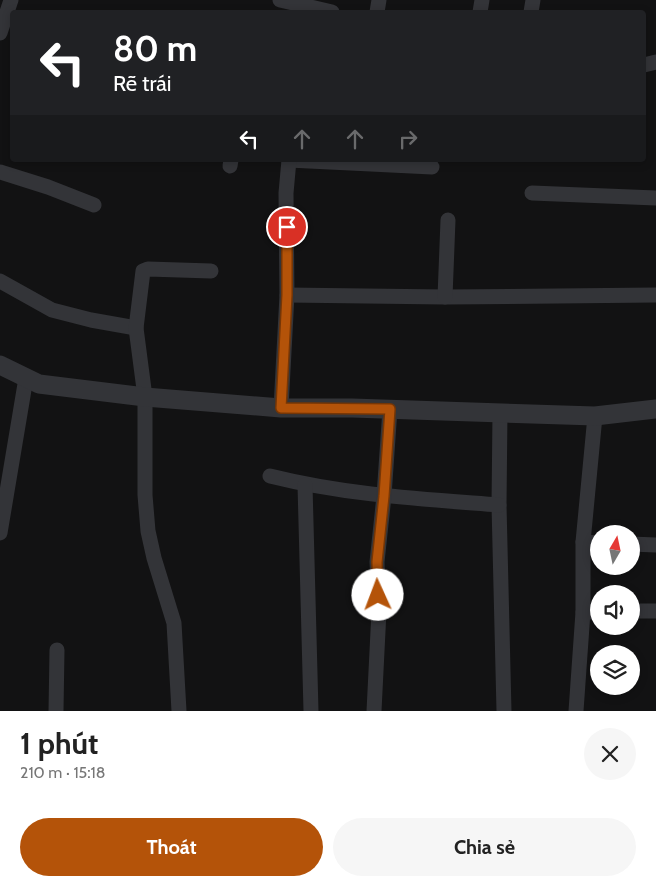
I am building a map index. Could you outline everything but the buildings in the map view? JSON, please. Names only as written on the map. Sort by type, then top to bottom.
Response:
[{"type":"street","points":[[0,33],[11,0]]},
{"type":"street","points":[[280,0],[313,7]]},
{"type":"street","points":[[281,408],[287,295],[286,193],[289,162]]},
{"type":"street","points":[[330,162],[432,167]]},
{"type":"street","points":[[0,172],[48,187],[94,205]]},
{"type":"street","points":[[532,193],[656,198]]},
{"type":"street","points":[[445,297],[448,220]]},
{"type":"street","points":[[179,711],[174,623],[154,558],[148,531],[145,495],[145,397],[136,328],[143,271],[148,269],[210,271]]},
{"type":"street","points":[[0,281],[52,310],[91,320],[136,328]]},
{"type":"street","points":[[287,295],[445,297],[656,295]]},
{"type":"street","points":[[0,365],[39,384],[145,397],[281,408],[390,409],[595,416],[656,409]]},
{"type":"street","points":[[0,533],[26,378]]},
{"type":"street","points":[[374,711],[379,611],[377,562],[390,409]]},
{"type":"street","points":[[500,412],[504,711]]},
{"type":"street","points":[[576,711],[583,612],[583,542],[595,416]]},
{"type":"street","points":[[270,476],[306,485],[384,496],[500,505]]},
{"type":"street","points":[[306,485],[311,711]]},
{"type":"street","points":[[583,542],[590,542]]},
{"type":"street","points":[[640,544],[656,545]]},
{"type":"street","points":[[640,612],[656,611]]},
{"type":"street","points":[[583,612],[590,612]]},
{"type":"street","points":[[56,711],[57,650]]},
{"type":"route","points":[[287,227],[287,295],[281,408],[390,409],[377,562],[378,595]]}]
